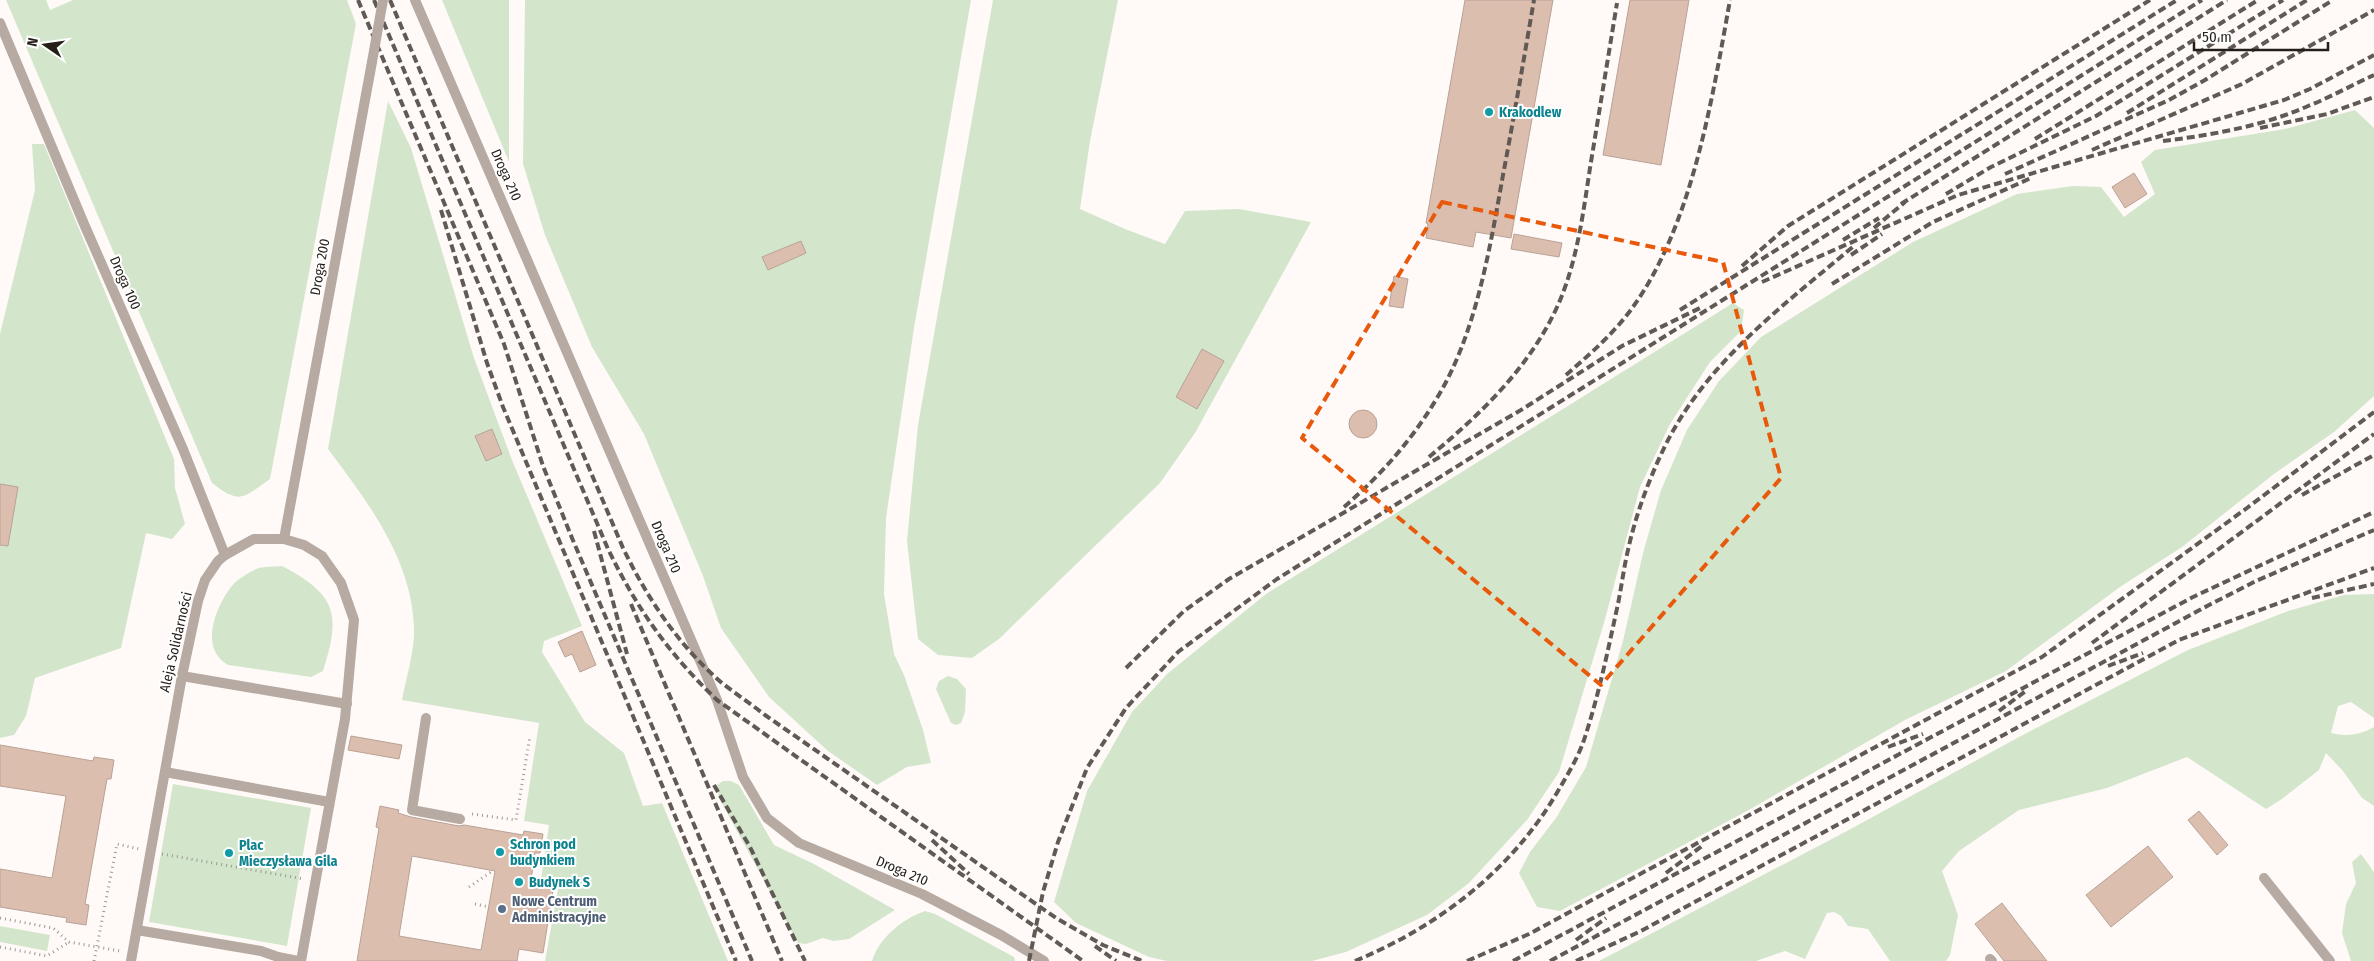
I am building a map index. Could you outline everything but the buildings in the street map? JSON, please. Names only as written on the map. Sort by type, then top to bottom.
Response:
[{"type":"lane","name":"Droga 200","points":[[284,539],[383,0]]},
{"type":"lane","name":"Droga 210","points":[[415,0],[717,700],[743,777],[767,818],[799,842],[922,894],[1001,935],[1044,961]]},
{"type":"lane","name":"Droga 100","points":[[0,23],[84,224],[183,449],[225,554]]},
{"type":"lane","name":"Aleja Solidarności","points":[[131,961],[182,676],[198,601],[206,580],[218,561],[225,554],[254,539],[284,539],[304,545],[322,556],[341,583],[354,620],[346,704],[300,961]]},
{"type":"lane","points":[[182,676],[346,704]]},
{"type":"lane","points":[[426,718],[412,810],[460,819]]},
{"type":"lane","points":[[165,772],[329,802]]},
{"type":"lane","points":[[2264,878],[2330,961]]},
{"type":"lane","points":[[137,930],[261,951],[278,957],[300,961]]},
{"type":"path","points":[[470,814],[516,820],[530,736]]},
{"type":"path","points":[[94,961],[117,844],[132,848]]},
{"type":"path","points":[[151,852],[315,881]]},
{"type":"path","points":[[469,887],[491,872]]},
{"type":"path","points":[[475,904],[489,907]]},
{"type":"path","points":[[0,918],[53,928],[69,942],[122,951]]},
{"type":"path","points":[[0,947],[46,956],[69,942]]},
{"type":"highlighted area","points":[[1442,202],[1723,262],[1781,478],[1601,685],[1302,438]]},
{"type":"green space","points":[[6,0],[46,0],[50,10],[73,0],[347,0],[356,24],[270,479],[247,494],[236,496],[229,494],[212,483]]},
{"type":"green space","points":[[442,0],[509,0],[509,162]]},
{"type":"green space","points":[[525,0],[971,0],[914,328],[886,518],[884,594],[894,654],[904,675],[923,730],[931,763],[907,767],[877,785],[828,751],[769,697],[721,628],[703,576],[644,434],[592,347],[545,235],[523,164]]},
{"type":"green space","points":[[993,0],[1118,0],[1090,141],[1080,209],[1165,244],[1185,211],[1239,209],[1311,222],[1195,433],[1160,483],[999,639],[972,658],[938,655],[918,639],[907,541],[918,425]]},
{"type":"green space","points":[[388,101],[411,148],[474,358],[512,460],[582,626],[544,641],[542,652],[585,722],[624,753],[643,806],[662,803],[728,961],[545,961],[559,883],[541,879],[549,825],[524,821],[539,723],[402,700],[414,637],[411,603],[405,578],[385,532],[372,510],[328,449]]},
{"type":"green space","points":[[2355,110],[2374,128],[2374,396],[2334,432],[2274,474],[2182,547],[2120,587],[2006,671],[1905,720],[1747,811],[1560,911],[1537,907],[1519,873],[1530,852],[1556,818],[1586,767],[1623,641],[1643,553],[1661,490],[1687,430],[1719,381],[1761,337],[1913,242],[2017,194],[2073,186],[2101,187],[2124,217],[2155,194],[2141,162],[2155,150],[2285,129]]},
{"type":"green space","points":[[32,144],[44,144],[174,459],[175,488],[185,524],[172,539],[146,533],[121,648],[35,678],[26,716],[14,735],[0,738],[0,334],[35,190]]},
{"type":"green space","points":[[1733,303],[1744,310],[1741,331],[1710,362],[1670,424],[1640,487],[1604,623],[1559,772],[1527,820],[1469,883],[1427,915],[1346,952],[1312,961],[1167,961],[1149,957],[1076,923],[1054,902],[1087,791],[1132,712],[1167,674],[1266,594]]},
{"type":"green space","points":[[282,566],[300,576],[314,587],[324,597],[330,608],[332,635],[329,651],[323,671],[311,677],[228,665],[219,658],[214,649],[212,639],[215,617],[231,587],[239,579],[256,569]]},
{"type":"green space","points":[[2374,594],[2374,718],[2351,702],[2338,706],[2331,733],[2353,735],[2374,727],[2374,806],[2362,798],[2343,771],[2326,753],[2319,770],[2266,809],[2187,757],[2107,788],[2019,810],[1959,851],[1942,871],[1958,915],[1950,955],[1946,961],[1890,961],[1868,929],[1848,926],[1841,916],[1834,912],[1827,913],[1805,959],[1785,951],[1756,961],[1599,961],[1847,831],[2019,737],[2188,650],[2288,611],[2344,595]]},
{"type":"green space","points":[[948,676],[957,679],[966,689],[965,712],[961,723],[956,725],[951,723],[936,689],[939,681]]},
{"type":"green space","points":[[723,781],[731,781],[739,785],[774,845],[814,864],[895,910],[849,939],[833,941],[823,938],[806,944],[798,943],[719,798],[717,785]]},
{"type":"green space","points":[[173,784],[311,808],[287,946],[149,922]]},
{"type":"green space","points":[[2361,854],[2374,872],[2374,961],[2351,961],[2342,933],[2346,904],[2356,883],[2352,862]]},
{"type":"green space","points":[[925,911],[935,914],[1014,957],[1015,961],[872,961],[880,945],[892,930],[908,919]]},
{"type":"green space","points":[[0,926],[50,935],[47,951],[0,942]]},
{"type":"railway","points":[[358,0],[504,344],[543,466],[572,538],[752,961]]},
{"type":"railway","points":[[374,0],[608,549],[619,571],[655,630],[717,700],[1083,961]]},
{"type":"railway","points":[[390,0],[623,548],[654,603],[678,637],[706,669],[765,715],[1056,918],[1103,945],[1142,961]]},
{"type":"railway","points":[[1344,507],[1383,470],[1417,428],[1437,398],[1462,346],[1472,319],[1487,261],[1534,0]]},
{"type":"railway","points":[[1566,375],[1608,337],[1630,311],[1651,278],[1669,241],[1684,202],[1707,120],[1730,0]]},
{"type":"railway","points":[[1742,266],[1788,226],[2150,0]]},
{"type":"railway","points":[[1680,310],[2177,0]]},
{"type":"railway","points":[[1029,961],[1043,892],[1058,842],[1087,768],[1126,708],[1178,652],[1277,579],[2202,0]]},
{"type":"railway","points":[[1901,204],[2227,0]]},
{"type":"railway","points":[[2035,139],[2258,0]]},
{"type":"railway","points":[[1946,194],[1991,167],[2096,116],[2283,0]]},
{"type":"railway","points":[[2127,113],[2307,0]]},
{"type":"railway","points":[[2005,174],[2169,100],[2205,80],[2333,0]]},
{"type":"railway","points":[[1429,457],[1467,424],[1519,369],[1547,328],[1565,289],[1575,255],[1585,203],[1617,3]]},
{"type":"railway","points":[[2092,150],[2242,84],[2374,10]]},
{"type":"railway","points":[[1762,282],[1958,195],[2284,100],[2310,89],[2374,55]]},
{"type":"railway","points":[[2163,141],[2219,133],[2273,119],[2317,102],[2374,75]]},
{"type":"railway","points":[[2260,128],[2327,114],[2374,97]]},
{"type":"railway","points":[[1832,284],[1933,222],[2031,178]]},
{"type":"railway","points":[[1874,228],[1905,202]]},
{"type":"railway","points":[[441,210],[487,363],[503,407],[736,961]]},
{"type":"railway","points":[[1843,240],[1879,218]]},
{"type":"railway","points":[[1851,255],[1882,234]]},
{"type":"railway","points":[[1355,961],[1416,931],[1444,913],[1496,870],[1540,820],[1580,751],[1585,737],[1606,660],[1631,537],[1644,497],[1665,446],[1682,415],[1702,387],[1725,361],[1749,336],[1855,245]]},
{"type":"railway","points":[[1126,668],[1184,611],[1229,579],[1521,410],[1622,346],[1702,307]]},
{"type":"railway","points":[[1467,961],[1529,934],[2042,657],[2247,508],[2374,412]]},
{"type":"railway","points":[[2092,643],[2374,434]]},
{"type":"railway","points":[[2302,495],[2374,455]]},
{"type":"railway","points":[[1513,961],[2193,597],[2374,512]]},
{"type":"railway","points":[[1550,961],[2209,605],[2256,581],[2374,530]]},
{"type":"railway","points":[[594,531],[627,654]]},
{"type":"railway","points":[[1576,961],[1641,931],[2179,640],[2374,568]]},
{"type":"railway","points":[[2312,598],[2374,584]]},
{"type":"railway","points":[[631,604],[782,961]]},
{"type":"railway","points":[[2108,666],[2143,653]]},
{"type":"railway","points":[[1999,711],[2027,690]]},
{"type":"railway","points":[[1888,747],[1923,734]]},
{"type":"railway","points":[[714,785],[750,847],[805,961]]},
{"type":"railway","points":[[932,840],[969,874]]},
{"type":"railway","points":[[1666,873],[1702,846]]},
{"type":"railway","points":[[1576,940],[1606,918]]},
{"type":"railway","points":[[1095,946],[1116,961]]},
{"type":"place","name":"Krakodlew","points":[[1489,112]]},
{"type":"place","name":"Schron pod budynkiem","points":[[500,852]]},
{"type":"place","name":"Plac Mieczysława Gila","points":[[229,853]]},
{"type":"place","name":"Budynek S","points":[[519,882]]},
{"type":"place","name":"Nowe Centrum Administracyjne","points":[[502,909]]}]
